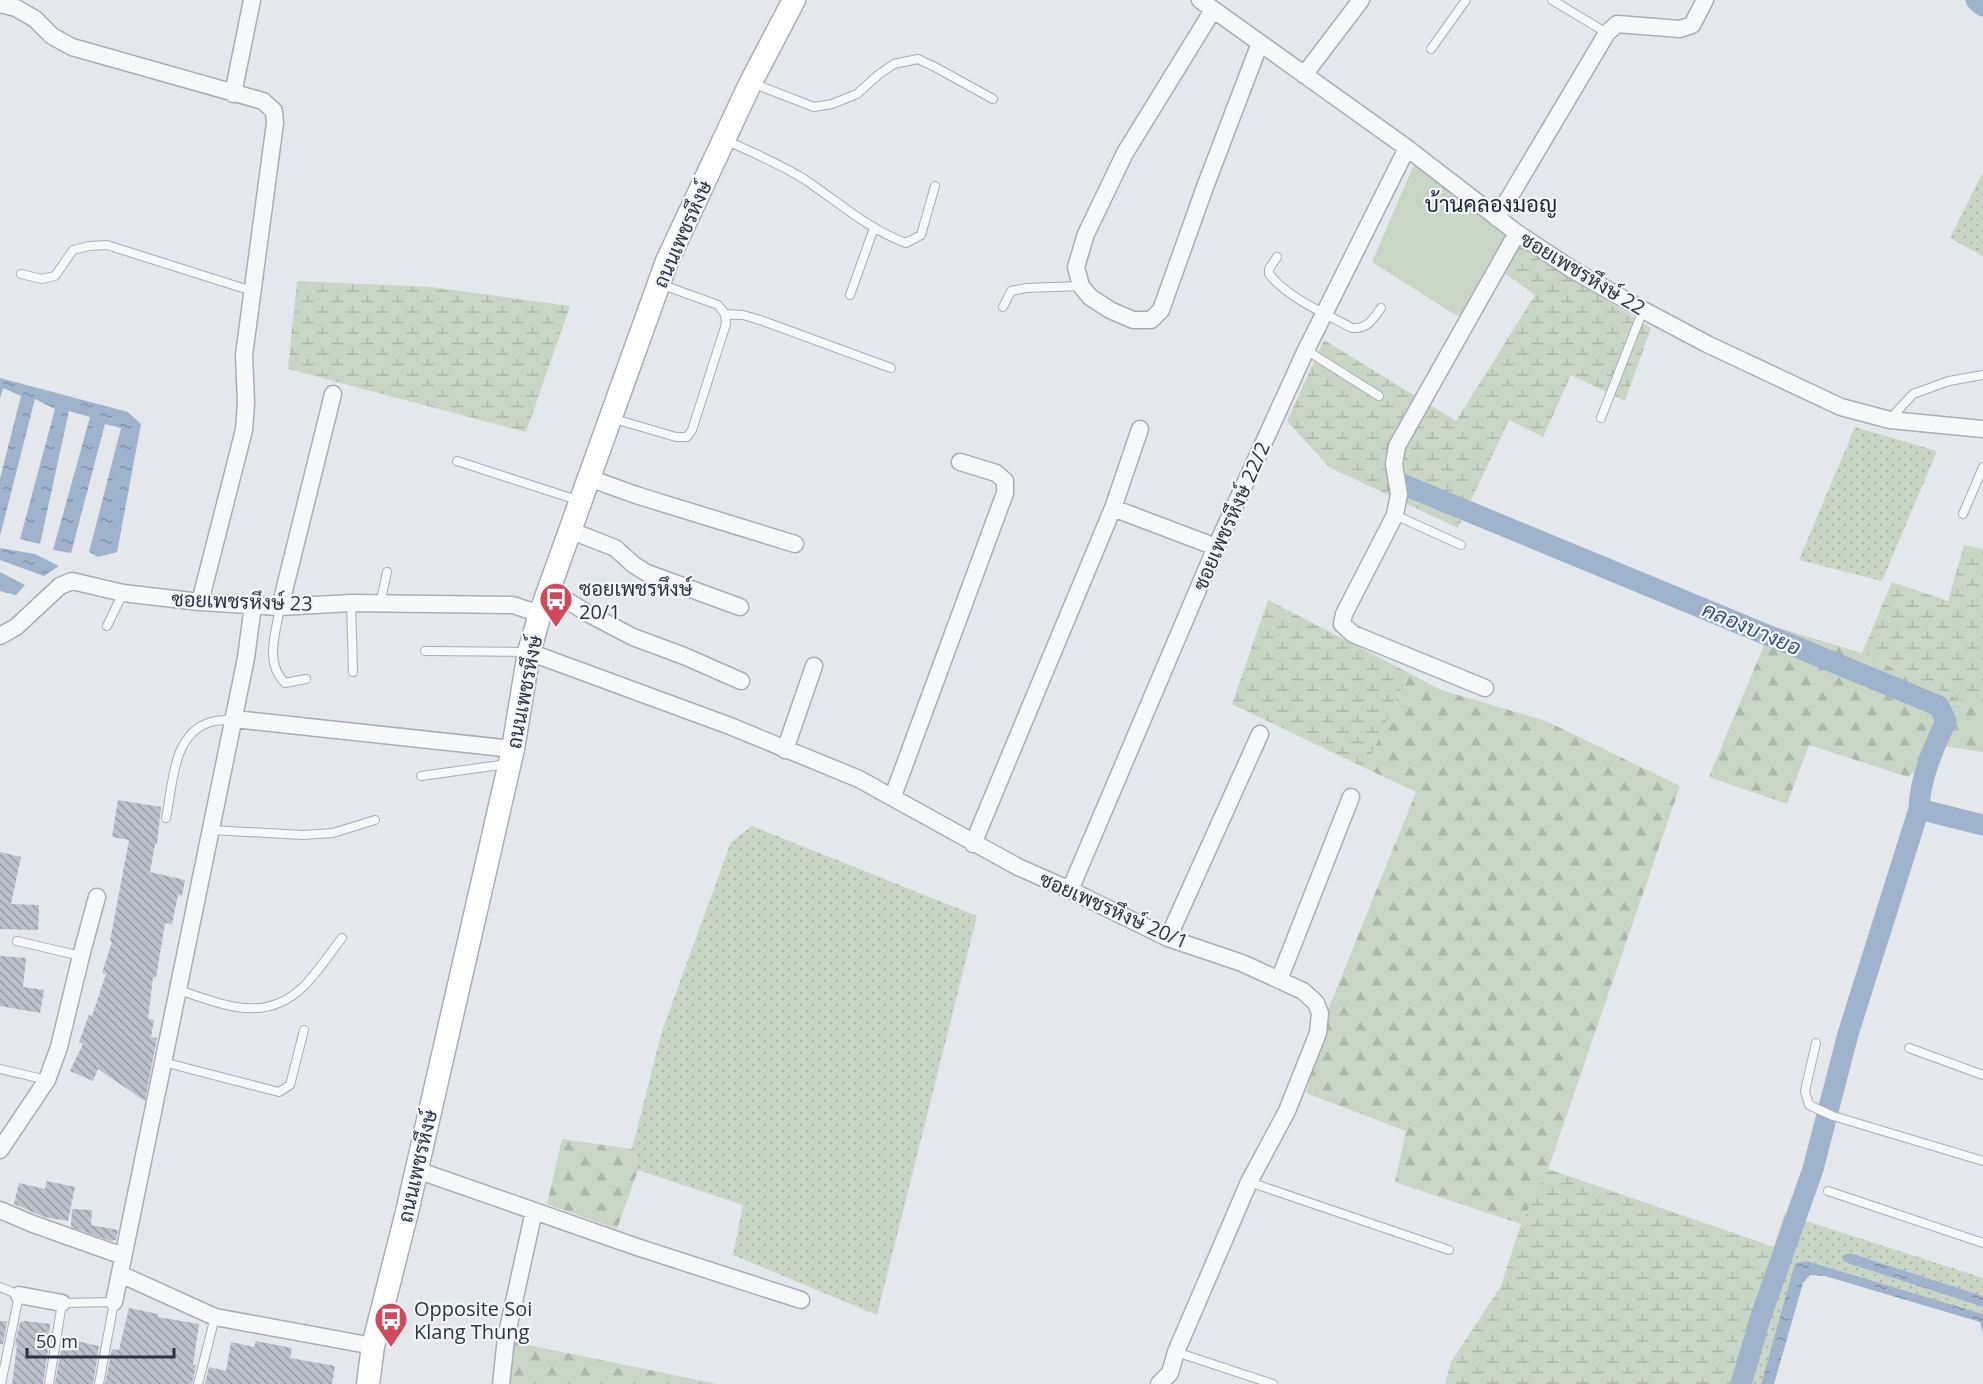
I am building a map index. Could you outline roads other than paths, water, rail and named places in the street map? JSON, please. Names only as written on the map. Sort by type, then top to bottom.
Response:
[{"type":"main road","name":"ถนนเพชรหึงษ์","points":[[368,1384],[373,1346],[417,1170],[512,756],[529,652],[540,614],[659,283],[751,82],[794,0]]},
{"type":"street","points":[[233,94],[252,0]]},
{"type":"street","points":[[1304,75],[1361,0]]},
{"type":"street","points":[[1497,218],[1607,33],[1617,24],[1680,30],[1692,25],[1705,0]]},
{"type":"street","points":[[0,4],[16,8],[35,19],[52,36],[72,47],[263,101],[274,111],[275,123],[244,355],[246,403],[244,430],[200,602]]},
{"type":"street","points":[[1206,5],[1125,153],[1090,224],[1076,267],[1081,286],[1090,297],[1110,310],[1133,320],[1151,320],[1161,310],[1260,44]]},
{"type":"street","name":"ซอยเพชรหึงษ์ 22","points":[[1206,5],[1407,148],[1517,233],[1573,270],[1643,310],[1707,344],[1841,407],[1890,420],[1983,429]]},
{"type":"street","name":"ซอยเพชรหึงษ์ 22/2","points":[[1070,890],[1216,547],[1306,350],[1407,148]]},
{"type":"street","points":[[1485,688],[1353,634],[1342,624],[1344,614],[1395,515],[1399,494],[1394,464],[1397,446],[1517,233]]},
{"type":"street","points":[[280,607],[333,394]]},
{"type":"street","points":[[973,844],[1113,508],[1140,429]]},
{"type":"street","points":[[893,796],[1005,493],[1005,481],[996,473],[960,462]]},
{"type":"street","points":[[589,478],[636,495],[795,544]]},
{"type":"street","points":[[1113,508],[1216,547]]},
{"type":"street","points":[[569,530],[615,548],[647,573],[740,607]]},
{"type":"street","name":"ซอยเพชรหึงษ์ 23","points":[[0,636],[16,627],[60,586],[72,581],[123,593],[200,602],[280,607],[351,603],[513,604],[540,614]]},
{"type":"street","points":[[548,590],[633,638],[684,656],[741,681]]},
{"type":"street","points":[[114,1302],[234,719],[246,658],[253,605]]},
{"type":"street","name":"ซอยเพชรหึงษ์ 20/1","points":[[529,652],[730,726],[784,750],[798,753],[849,774],[893,796],[973,844],[1018,867],[1168,938],[1242,963],[1303,991],[1316,1003],[1320,1013],[1318,1033],[1287,1111],[1250,1182],[1176,1352],[1170,1373],[1159,1384]]},
{"type":"street","points":[[784,750],[814,666]]},
{"type":"street","points":[[234,719],[512,756]]},
{"type":"street","points":[[1168,938],[1260,734]]},
{"type":"street","points":[[1279,980],[1351,797]]},
{"type":"street","points":[[0,1150],[47,1080],[59,1047],[98,897]]},
{"type":"street","points":[[417,1170],[637,1247],[801,1300]]},
{"type":"street","points":[[0,1210],[123,1256]]},
{"type":"street","points":[[501,1384],[506,1338],[534,1211]]},
{"type":"street","points":[[120,1274],[215,1317],[373,1346]]},
{"type":"street","points":[[19,1295],[62,1303]]},
{"type":"lane","points":[[1431,49],[1466,0]]},
{"type":"lane","points":[[1552,0],[1607,33]]},
{"type":"lane","points":[[751,82],[814,107],[832,104],[857,94],[894,64],[918,59],[993,99]]},
{"type":"lane","points":[[724,140],[773,161],[886,236],[906,243],[921,235],[935,186]]},
{"type":"lane","points":[[850,295],[874,228]]},
{"type":"lane","points":[[21,274],[42,279],[55,276],[73,250],[107,245],[252,291]]},
{"type":"lane","points":[[1277,257],[1269,269],[1269,274],[1274,280],[1294,295],[1352,328],[1370,324],[1381,308]]},
{"type":"lane","points":[[610,418],[676,437],[687,437],[692,430],[726,324],[725,314],[718,305],[659,283]]},
{"type":"lane","points":[[1004,307],[1011,291],[1026,288],[1081,286]]},
{"type":"lane","points":[[1600,418],[1643,310]]},
{"type":"lane","points":[[725,314],[743,315],[763,321],[891,368]]},
{"type":"lane","points":[[1306,350],[1379,396]]},
{"type":"lane","points":[[1890,420],[1913,394],[1949,381],[1983,375]]},
{"type":"lane","points":[[457,461],[580,501]]},
{"type":"lane","points":[[1963,514],[1983,466]]},
{"type":"lane","points":[[1395,515],[1461,544]]},
{"type":"lane","points":[[380,604],[387,572]]},
{"type":"lane","points":[[107,626],[123,593]]},
{"type":"lane","points":[[351,603],[353,672]]},
{"type":"lane","points":[[280,607],[271,659],[276,674],[285,683],[306,679]]},
{"type":"lane","points":[[425,651],[529,652]]},
{"type":"lane","points":[[166,818],[179,751],[193,732],[210,722],[234,719]]},
{"type":"lane","points":[[422,776],[512,756]]},
{"type":"lane","points":[[211,830],[303,835],[333,833],[375,820]]},
{"type":"lane","points":[[178,990],[231,1006],[264,1009],[304,986],[342,938]]},
{"type":"lane","points":[[17,941],[81,956]]},
{"type":"lane","points":[[163,1062],[279,1092],[290,1085],[304,1030]]},
{"type":"lane","points":[[1815,1043],[1805,1091],[1809,1105],[1833,1116],[1983,1161]]},
{"type":"lane","points":[[1909,1048],[1983,1075]]},
{"type":"lane","points":[[0,1069],[47,1080]]},
{"type":"lane","points":[[1250,1182],[1449,1250]]},
{"type":"lane","points":[[1828,1191],[1983,1244]]},
{"type":"lane","points":[[0,1287],[19,1295],[1,1384]]},
{"type":"lane","points":[[49,1384],[62,1303],[114,1302],[99,1384]]},
{"type":"lane","points":[[198,1384],[215,1317]]},
{"type":"lane","points":[[1176,1352],[1273,1384]]},
{"type":"water","points":[[0,378],[128,412],[141,424],[117,552],[98,557],[89,552],[121,428],[105,424],[71,553],[53,550],[90,417],[69,411],[40,544],[20,539],[55,409],[35,399],[0,536],[0,479],[21,396],[3,388],[0,399]]},
{"type":"water","points":[[0,548],[35,554],[59,566],[44,576],[0,560]]},
{"type":"water","points":[[0,572],[25,585],[16,595],[0,591]]},
{"type":"water","points":[[1850,1253],[1983,1296],[1983,1307],[1844,1262],[1842,1256]]},
{"type":"water","points":[[1807,1261],[1983,1314],[1983,1334],[1980,1322],[1825,1276],[1810,1275],[1803,1283],[1774,1384],[1761,1384],[1795,1263]]},
{"type":"waterway","points":[[1976,0],[1983,6]]},
{"type":"waterway","name":"คลองบางยอ","points":[[1402,484],[1939,706],[1946,721],[1925,775],[1919,809],[1848,1034],[1813,1169],[1761,1316],[1741,1384]]},
{"type":"waterway","name":"คลองบางยอ","points":[[1919,809],[1983,825]]},
{"type":"place","name":"ซอยเพชรหึงษ์ 20/1","points":[[556,628]]},
{"type":"place","name":"Opposite Soi Klang Thung","points":[[391,1348]]},
{"type":"district","name":"บ้านคลองมอญ","points":[[1491,203]]}]
